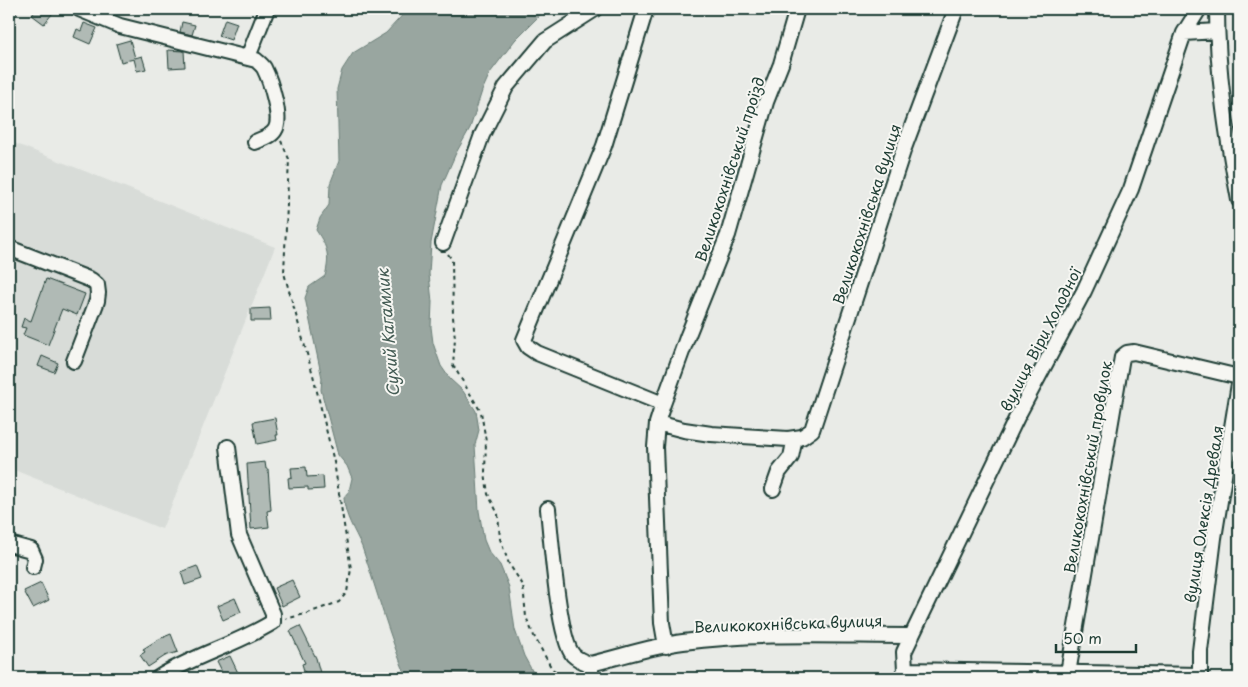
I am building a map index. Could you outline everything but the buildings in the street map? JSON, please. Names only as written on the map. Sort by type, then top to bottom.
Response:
[{"type":"street","points":[[79,9],[120,26],[256,60],[263,67],[275,100],[278,122],[276,130],[269,136],[254,142]]},
{"type":"street","points":[[248,57],[266,9]]},
{"type":"street","points":[[442,243],[482,135],[506,87],[545,41],[595,9]]},
{"type":"street","points":[[646,9],[604,146],[524,340],[528,348],[537,353],[663,404]]},
{"type":"street","name":"Великокохнівський проїзд","points":[[657,423],[688,335],[728,235],[766,102],[781,64],[798,9]]},
{"type":"street","name":"Великокохнівська вулиця","points":[[795,438],[802,438],[812,430],[904,148],[956,9]]},
{"type":"street","name":"вулиця Віри Холодної","points":[[903,674],[904,652],[1017,417],[1084,291],[1131,189],[1184,33],[1198,9]]},
{"type":"street","points":[[1217,9],[1224,119],[1239,200]]},
{"type":"street","points":[[1184,33],[1217,31]]},
{"type":"street","points":[[9,248],[92,280],[97,285],[97,301],[74,361]]},
{"type":"street","name":"Великокохнівський провулок","points":[[1068,673],[1122,357],[1127,352],[1134,352],[1239,377]]},
{"type":"street","name":"вулиця Олексія Древаля","points":[[1200,677],[1200,651],[1214,538],[1239,384]]},
{"type":"street","points":[[666,646],[662,623],[655,447],[657,423],[711,434],[795,438],[791,457],[779,472],[773,488]]},
{"type":"street","points":[[158,678],[175,667],[256,633],[273,622],[273,614],[239,535],[228,447]]},
{"type":"street","points":[[548,509],[559,609],[567,645],[572,654],[591,671]]},
{"type":"street","points":[[9,544],[31,550],[34,559],[33,567]]},
{"type":"street","name":"Великокохнівська вулиця","points":[[591,671],[666,646],[689,642],[734,638],[912,636]]},
{"type":"street","points":[[903,674],[1068,673],[1200,677]]},
{"type":"path","points":[[9,29],[17,9]]},
{"type":"path","points":[[273,622],[305,614],[339,602],[347,592],[351,569],[334,462],[313,375],[284,273],[289,159],[276,130]]},
{"type":"path","points":[[442,243],[452,260],[455,339],[453,365],[481,412],[486,441],[485,472],[488,494],[498,514],[500,539],[510,564],[523,585],[526,617],[534,636],[552,669],[566,678]]},
{"type":"shaded area","points":[[9,141],[275,247],[162,529],[9,468]]},
{"type":"water","name":"Сухий Кагамлик","points":[[408,9],[546,9],[515,40],[490,73],[482,91],[470,128],[456,153],[442,185],[431,243],[429,274],[433,343],[441,366],[450,379],[463,391],[476,411],[479,430],[475,445],[479,511],[484,540],[489,552],[500,565],[509,587],[515,630],[524,656],[536,678],[407,678],[362,547],[350,523],[344,504],[344,497],[349,491],[352,478],[347,466],[338,455],[321,390],[322,378],[305,298],[309,287],[325,276],[327,269],[327,252],[316,230],[320,218],[329,205],[330,184],[339,161],[337,89],[342,70],[353,53],[386,33]]}]
